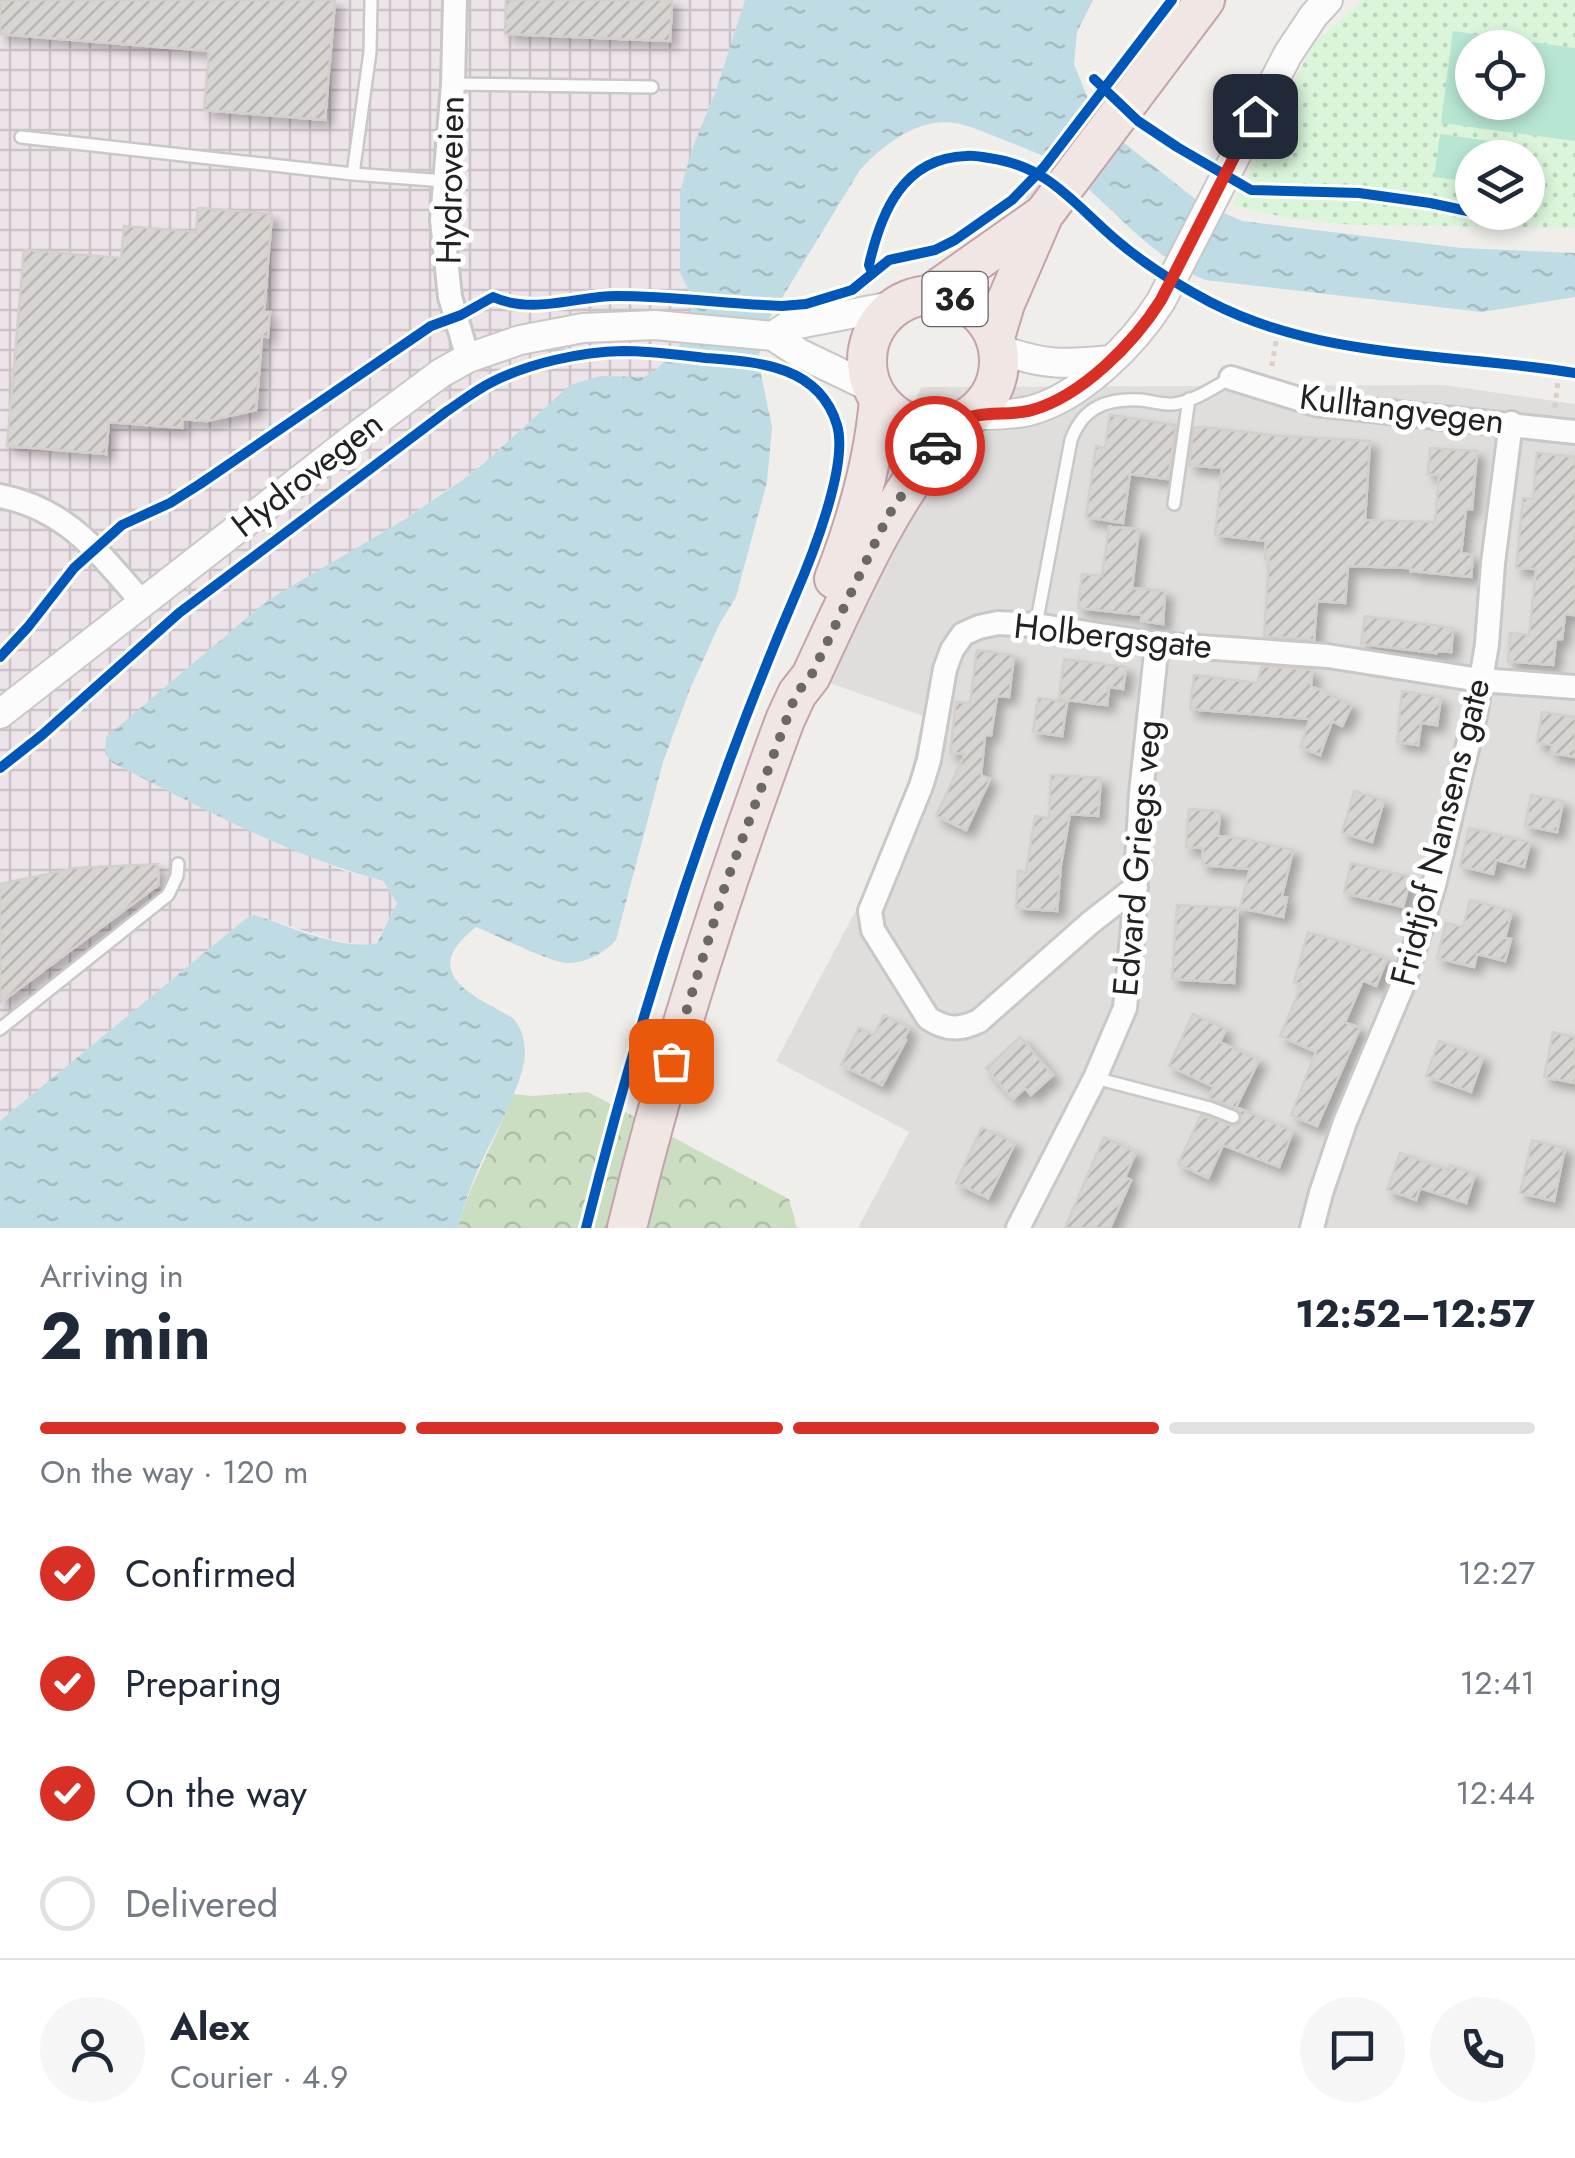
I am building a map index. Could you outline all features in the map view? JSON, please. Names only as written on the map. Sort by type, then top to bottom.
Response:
[{"type":"highway","name":"36","points":[[796,694],[811,676],[888,516],[926,458],[986,402],[995,386],[1000,368],[997,343],[1005,304],[1044,214],[1205,0]]},
{"type":"highway","name":"36","points":[[627,1228],[693,985],[730,871],[796,694],[798,671],[862,499],[875,442],[875,393],[867,370],[872,333],[883,317],[1044,214]]},
{"type":"highway","name":"36","points":[[913,300],[950,296],[969,305],[985,318],[997,343]]},
{"type":"highway","points":[[875,393],[893,414],[912,424],[932,428],[963,420]]},
{"type":"street","name":"Hydroveien","points":[[455,0],[442,220],[450,297],[468,358]]},
{"type":"street","points":[[963,420],[1032,410],[1053,402],[1110,360],[1146,324],[1288,54],[1328,0]]},
{"type":"street","points":[[875,393],[773,336],[788,326],[913,300]]},
{"type":"street","name":"Hydrovegen","points":[[0,714],[351,440],[468,358],[520,340],[567,331],[655,324],[773,336]]},
{"type":"street","points":[[997,343],[1028,360],[1057,364],[1110,360]]},
{"type":"street","name":"Kulltangvegen","points":[[1231,378],[1315,404],[1564,430]]},
{"type":"street","name":"Fridtjof Nansens gate","points":[[1312,1228],[1346,1122],[1419,940],[1475,716],[1487,644],[1511,423]]},
{"type":"street","points":[[0,496],[45,510],[70,526],[96,549],[142,602]]},
{"type":"street","name":"Holbergsgate","points":[[1136,888],[980,1020],[952,1028],[928,1018],[872,930],[870,911],[920,786],[945,669],[963,634],[998,623],[1036,625],[1157,644],[1328,656],[1480,680],[1575,687]]},
{"type":"street","name":"Edvard Griegs veg","points":[[1018,1228],[1095,1078],[1125,1008],[1157,644]]},
{"type":"lane","points":[[353,174],[370,52],[371,0]]},
{"type":"lane","points":[[453,84],[652,86]]},
{"type":"lane","points":[[21,137],[445,181]]},
{"type":"lane","points":[[1036,625],[1071,440],[1080,420],[1110,401],[1172,404],[1231,378]]},
{"type":"lane","points":[[1174,504],[1189,399]]},
{"type":"lane","points":[[0,1029],[168,895],[178,864]]},
{"type":"lane","points":[[1095,1078],[1210,1108],[1233,1118]]},
{"type":"path","points":[[1261,323],[1294,332]]},
{"type":"path","points":[[1268,389],[1278,329]]},
{"type":"path","points":[[1541,368],[1575,374]]},
{"type":"path","points":[[1559,371],[1564,430]]},
{"type":"shaded area","points":[[0,0],[745,0],[692,149],[680,273],[692,297],[690,322],[682,342],[644,378],[600,376],[404,520],[113,763],[221,817],[342,870],[383,881],[397,903],[376,943],[336,941],[249,916],[0,1121]]},
{"type":"shaded area","points":[[1444,385],[1575,404],[1575,1228],[858,1228],[909,1132],[776,1061],[856,910],[907,791],[923,716],[810,676],[921,387]]},
{"type":"green space","points":[[1363,0],[1575,0],[1575,228],[1545,228],[1545,140],[1455,140],[1455,226],[1353,225],[1291,219],[1233,205],[1313,44]]},
{"type":"green space","points":[[1453,31],[1455,120],[1545,120],[1545,44],[1575,48],[1575,141],[1441,123]]},
{"type":"green space","points":[[1440,134],[1483,140],[1455,140],[1455,180],[1434,177]]},
{"type":"green space","points":[[588,1092],[789,1199],[797,1228],[458,1228],[469,1193],[513,1094]]},
{"type":"water","points":[[745,0],[1093,0],[1077,32],[1074,64],[1090,104],[1113,134],[1199,202],[1242,221],[1462,248],[1575,253],[1575,297],[1482,312],[1205,280],[1166,258],[1083,184],[1044,156],[960,124],[931,124],[905,134],[860,170],[766,324],[758,360],[772,427],[767,482],[736,597],[690,689],[663,762],[616,940],[594,957],[566,963],[476,927],[451,957],[451,970],[457,981],[513,1018],[522,1035],[525,1054],[516,1089],[475,1177],[458,1228],[0,1228],[0,1121],[249,916],[332,941],[377,943],[397,903],[383,881],[279,844],[113,763],[105,754],[106,737],[268,600],[404,520],[458,483],[570,385],[600,376],[644,377],[682,342],[690,322],[692,297],[680,273],[680,192]]},
{"type":"pier","points":[[1163,0],[1228,0],[1063,225],[1014,190]]},
{"type":"building","points":[[0,0],[335,0],[325,120],[204,110],[209,51],[0,34]]},
{"type":"building","points":[[506,0],[672,0],[670,41],[505,34]]},
{"type":"building","points":[[198,208],[272,214],[264,312],[270,312],[268,337],[262,336],[256,410],[207,421],[182,419],[182,428],[109,422],[106,454],[7,446],[24,250],[121,258],[124,226],[196,232]]},
{"type":"building","points":[[1110,415],[1176,425],[1168,479],[1130,474],[1123,523],[1086,517],[1096,446],[1105,448]]},
{"type":"building","points":[[1194,428],[1370,441],[1365,520],[1435,522],[1439,475],[1428,474],[1430,448],[1477,451],[1472,509],[1466,509],[1461,553],[1473,555],[1471,577],[1411,568],[1348,566],[1345,603],[1317,601],[1314,640],[1264,636],[1269,559],[1265,559],[1266,541],[1215,535],[1222,468],[1189,465]]},
{"type":"building","points":[[1537,453],[1575,457],[1575,615],[1565,614],[1562,639],[1556,639],[1553,665],[1508,661],[1510,633],[1529,635],[1536,569],[1516,568],[1523,498],[1533,499]]},
{"type":"building","points":[[1109,527],[1139,529],[1132,588],[1165,591],[1163,624],[1141,621],[1142,615],[1078,608],[1082,574],[1102,576]]},
{"type":"building","points":[[1365,616],[1453,628],[1451,652],[1361,644]]},
{"type":"building","points":[[977,650],[1014,655],[1009,697],[997,696],[991,735],[985,735],[981,775],[990,779],[966,830],[936,816],[965,754],[950,753],[956,702],[970,703]]},
{"type":"building","points":[[1064,659],[1126,667],[1123,689],[1109,687],[1107,705],[1059,699]]},
{"type":"building","points":[[1262,666],[1312,670],[1311,686],[1352,705],[1342,726],[1332,721],[1320,755],[1300,747],[1310,719],[1190,709],[1194,675],[1257,683]]},
{"type":"building","points":[[1402,691],[1441,697],[1437,725],[1421,723],[1418,745],[1397,742]]},
{"type":"building","points":[[1038,698],[1067,702],[1062,736],[1033,732]]},
{"type":"building","points":[[1542,712],[1575,717],[1575,757],[1551,753],[1552,745],[1537,743]]},
{"type":"building","points":[[1051,775],[1101,778],[1098,816],[1070,814],[1057,911],[1016,908],[1018,871],[1026,872],[1035,816],[1049,818]]},
{"type":"building","points":[[1354,791],[1384,800],[1372,842],[1342,833]]},
{"type":"building","points":[[1531,795],[1563,801],[1557,832],[1525,826]]},
{"type":"building","points":[[1189,809],[1220,811],[1218,836],[1293,850],[1282,896],[1287,897],[1283,917],[1240,908],[1250,869],[1202,865],[1203,848],[1186,847]]},
{"type":"building","points":[[1469,828],[1530,842],[1524,867],[1496,860],[1493,874],[1460,866]]},
{"type":"building","points":[[1351,863],[1411,877],[1403,907],[1344,893]]},
{"type":"building","points":[[158,864],[158,885],[0,1003],[0,884],[76,868]]},
{"type":"building","points":[[1470,900],[1512,911],[1505,938],[1511,939],[1505,961],[1477,954],[1474,967],[1437,958],[1446,923],[1463,927]]},
{"type":"building","points":[[1177,905],[1238,908],[1234,983],[1172,979]]},
{"type":"building","points":[[1308,932],[1387,959],[1376,986],[1363,980],[1345,1022],[1360,1028],[1317,1126],[1291,1115],[1316,1052],[1280,1036],[1302,984],[1294,982]]},
{"type":"building","points":[[1193,1014],[1226,1029],[1220,1042],[1259,1060],[1236,1107],[1293,1131],[1279,1167],[1223,1145],[1208,1178],[1178,1164],[1201,1115],[1233,1126],[1240,1124],[1242,1117],[1236,1108],[1209,1098],[1214,1087],[1169,1066]]},
{"type":"building","points":[[884,1015],[909,1028],[882,1085],[841,1065],[859,1028],[874,1035]]},
{"type":"building","points":[[1553,1032],[1575,1037],[1575,1083],[1544,1077]]},
{"type":"building","points":[[1020,1037],[1053,1075],[1031,1095],[1025,1088],[1013,1099],[986,1068]]},
{"type":"building","points":[[1439,1041],[1483,1057],[1471,1092],[1426,1076]]},
{"type":"building","points":[[982,1127],[1015,1143],[988,1198],[956,1183]]},
{"type":"building","points":[[1104,1137],[1136,1152],[1125,1177],[1131,1180],[1110,1228],[1065,1228]]},
{"type":"building","points":[[1532,1140],[1565,1148],[1554,1201],[1520,1193]]},
{"type":"building","points":[[1400,1153],[1449,1170],[1450,1165],[1475,1174],[1466,1203],[1420,1188],[1416,1200],[1387,1190]]},
{"type":"cycle path","points":[[0,657],[74,568],[122,525],[200,484],[431,326],[493,297],[523,304],[617,296],[782,306],[806,304],[852,290],[889,260],[935,250],[955,240],[1012,200],[1044,167],[1172,0]]},
{"type":"cycle path","points":[[1094,79],[1138,121],[1251,190],[1359,193],[1455,208]]},
{"type":"cycle path","points":[[872,272],[869,265],[880,226],[898,191],[926,166],[944,159],[978,156],[1010,162],[1044,178],[1149,265],[1210,302],[1253,321],[1343,345],[1575,373]]},
{"type":"cycle path","points":[[0,768],[179,613],[447,411],[492,382],[556,360],[633,351],[766,365],[801,378],[828,405],[837,425],[838,463],[833,487],[810,560],[704,830],[629,1068],[586,1228]]},
{"type":"way so far","points":[[671,1061],[725,886],[796,694],[811,676],[888,516],[935,446]]},
{"type":"route","points":[[935,446],[953,425],[973,415],[1032,410],[1053,402],[1072,391],[1130,341],[1161,300],[1255,116]]}]
